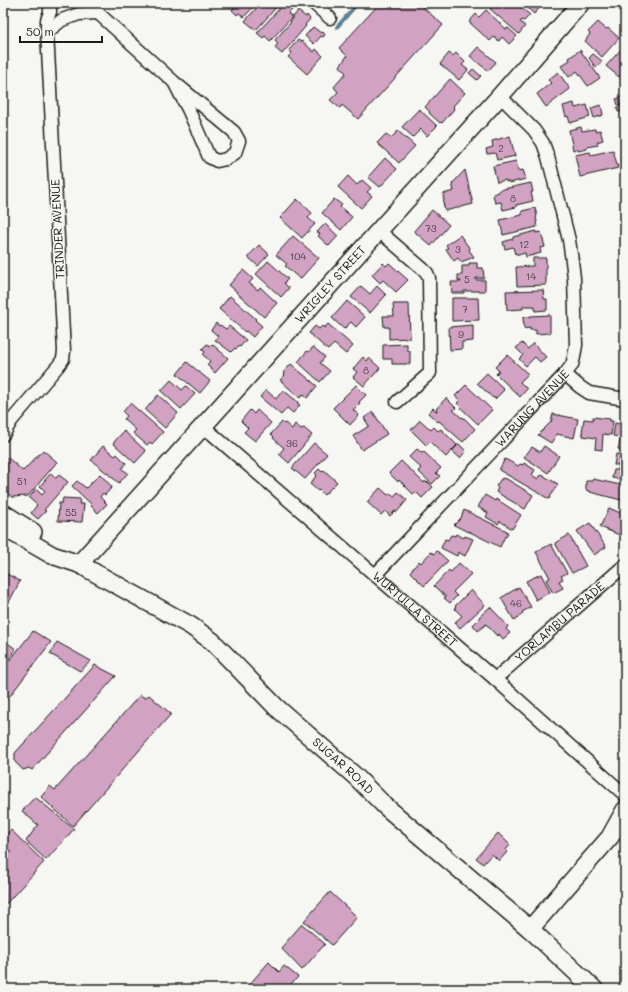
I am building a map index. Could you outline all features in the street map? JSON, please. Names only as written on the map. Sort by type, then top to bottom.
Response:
[{"type":"street","name":"TRINDER AVENUE","points":[[3,435],[7,423],[58,366],[63,359],[64,351],[47,26],[42,3]]},
{"type":"street","name":"TRINDER AVENUE","points":[[47,26],[50,3]]},
{"type":"street","points":[[87,3],[174,82],[234,132],[239,141],[235,153],[226,159],[217,161],[209,157],[189,111],[174,82]]},
{"type":"street","points":[[313,3],[330,18]]},
{"type":"street","name":"WRIGLEY STREET","points":[[79,564],[500,96],[581,3]]},
{"type":"street","points":[[47,26],[79,14],[98,13]]},
{"type":"street","name":"WARUNG AVENUE","points":[[375,575],[572,365],[576,345],[574,278],[568,240],[548,157],[543,143],[534,130],[500,96]]},
{"type":"street","points":[[378,230],[423,269],[429,278],[430,373],[397,402]]},
{"type":"street","points":[[565,374],[588,393],[625,399]]},
{"type":"street","name":"WURTULLA STREET","points":[[203,426],[495,679],[625,795]]},
{"type":"street","points":[[3,513],[68,552],[79,564]]},
{"type":"street","points":[[3,527],[52,555],[79,564]]},
{"type":"street","name":"SUGAR ROAD","points":[[79,564],[191,626],[212,641],[276,707],[354,776],[385,806],[530,929],[594,989]]},
{"type":"street","name":"YORLAMBU PARADE","points":[[495,679],[625,565]]},
{"type":"street","points":[[530,929],[610,837],[625,810]]},
{"type":"building","points":[[238,3],[257,3],[244,17],[239,13],[237,15],[232,10]]},
{"type":"building","points":[[261,3],[280,3],[256,30],[245,21]]},
{"type":"building","points":[[282,3],[291,3],[295,7],[288,14],[292,17],[270,41],[265,36],[263,38],[257,33],[279,9],[278,8]]},
{"type":"building","points":[[380,3],[418,3],[443,25],[358,119],[342,105],[340,108],[330,100],[338,92],[334,87],[346,73],[340,66],[347,56],[339,48]]},
{"type":"building","points":[[496,3],[499,5],[501,3],[515,3],[530,15],[524,21],[522,20],[520,22],[525,26],[519,34],[490,9]]},
{"type":"building","points":[[522,3],[544,3],[534,14]]},
{"type":"building","points":[[486,10],[506,29],[508,28],[517,36],[509,44],[502,37],[499,41],[494,37],[490,41],[469,22],[476,14],[479,17]]},
{"type":"building","points":[[298,11],[306,17],[307,15],[310,19],[305,25],[306,26],[282,54],[275,48],[278,43],[275,40],[291,22],[290,21]]},
{"type":"building","points":[[598,22],[606,29],[608,28],[619,38],[602,57],[585,41],[590,34],[588,32]]},
{"type":"building","points":[[313,27],[321,33],[323,32],[325,35],[323,37],[321,36],[314,44],[305,36]]},
{"type":"building","points":[[298,40],[301,42],[302,41],[314,52],[316,49],[323,56],[307,74],[288,57],[292,53],[289,50]]},
{"type":"building","points":[[625,45],[625,70],[619,77],[606,66]]},
{"type":"building","points":[[478,47],[496,62],[488,71],[470,56]]},
{"type":"building","points":[[580,50],[600,78],[588,86],[577,71],[569,77],[561,66],[570,60],[569,58]]},
{"type":"building","points":[[449,53],[453,56],[456,53],[465,62],[462,65],[468,70],[459,80],[440,64]]},
{"type":"building","points":[[593,54],[602,61],[596,68],[589,58]]},
{"type":"building","points":[[473,69],[481,76],[477,80],[469,73]]},
{"type":"building","points":[[558,72],[570,89],[546,107],[537,94],[551,83],[548,80]]},
{"type":"building","points":[[450,79],[465,93],[453,106],[454,109],[442,123],[440,123],[425,107]]},
{"type":"building","points":[[625,96],[625,103],[618,105],[616,99]]},
{"type":"building","points":[[574,103],[575,108],[587,105],[590,117],[570,123],[568,116],[566,117],[563,106]]},
{"type":"building","points":[[601,105],[603,115],[594,118],[591,108]]},
{"type":"building","points":[[625,105],[625,111],[618,112],[617,107]]},
{"type":"building","points":[[419,109],[437,126],[427,136],[421,129],[413,137],[402,127]]},
{"type":"building","points":[[581,127],[582,131],[595,129],[595,131],[600,130],[603,140],[597,142],[598,145],[587,147],[587,149],[578,151],[577,149],[573,150],[569,130]]},
{"type":"building","points":[[398,131],[415,146],[399,163],[377,143],[386,134],[391,138]]},
{"type":"building","points":[[510,136],[515,156],[497,160],[495,153],[487,154],[486,149],[493,147],[492,141]]},
{"type":"building","points":[[613,150],[618,168],[580,177],[575,155],[590,152],[591,155]]},
{"type":"building","points":[[385,158],[397,169],[380,187],[368,177]]},
{"type":"building","points":[[516,161],[518,171],[523,170],[526,179],[509,183],[508,181],[506,182],[506,180],[497,182],[493,166]]},
{"type":"building","points":[[465,170],[473,204],[445,211],[443,194],[454,191],[452,184]]},
{"type":"building","points":[[348,176],[357,185],[362,180],[371,188],[367,192],[372,196],[361,208],[338,187]]},
{"type":"building","points":[[531,183],[533,201],[503,210],[501,202],[495,203],[493,194],[499,192],[499,190]]},
{"type":"building","points":[[297,199],[312,213],[308,218],[315,224],[302,238],[280,218]]},
{"type":"building","points":[[334,199],[342,205],[340,207],[352,217],[341,230],[322,213]]},
{"type":"building","points":[[535,208],[537,227],[503,235],[500,220],[522,215],[522,211]]},
{"type":"building","points":[[432,210],[449,225],[431,246],[414,231]]},
{"type":"building","points":[[325,224],[338,236],[329,246],[318,236],[320,234],[317,232]]},
{"type":"building","points":[[536,231],[536,233],[541,232],[545,247],[540,248],[541,253],[526,257],[525,253],[518,255],[517,253],[515,254],[513,247],[505,249],[503,242],[513,239],[513,237]]},
{"type":"building","points":[[460,235],[474,257],[461,262],[458,258],[454,261],[446,249],[448,248],[446,245]]},
{"type":"building","points":[[293,236],[319,258],[300,279],[285,266],[287,264],[276,255]]},
{"type":"building","points":[[259,245],[269,254],[258,266],[248,257]]},
{"type":"building","points":[[533,258],[546,258],[546,285],[517,286],[516,267],[533,266]]},
{"type":"building","points":[[268,261],[288,279],[284,283],[289,288],[281,297],[256,274]]},
{"type":"building","points":[[383,263],[386,266],[389,263],[408,280],[396,292],[383,280],[380,283],[372,275]]},
{"type":"building","points":[[469,263],[477,263],[477,268],[483,268],[484,278],[476,278],[476,280],[485,280],[485,291],[464,291],[464,293],[452,293],[451,282],[461,282],[458,281],[458,275],[462,275],[462,266],[469,266]]},
{"type":"building","points":[[243,270],[253,279],[249,283],[258,290],[260,287],[277,303],[264,317],[229,285]]},
{"type":"building","points":[[361,286],[370,294],[377,286],[386,295],[370,313],[351,297]]},
{"type":"building","points":[[543,290],[544,299],[547,299],[547,310],[535,311],[535,306],[523,306],[523,309],[507,310],[506,291]]},
{"type":"building","points":[[230,296],[262,326],[253,337],[246,331],[245,332],[219,309]]},
{"type":"building","points":[[452,298],[478,298],[479,320],[452,321]]},
{"type":"building","points":[[347,301],[365,317],[356,327],[351,322],[344,329],[332,318]]},
{"type":"building","points":[[393,304],[409,304],[410,338],[389,339],[389,327],[384,327],[383,316],[394,316]]},
{"type":"building","points":[[550,315],[550,333],[536,334],[536,330],[530,330],[530,328],[524,329],[523,317]]},
{"type":"building","points":[[216,323],[226,329],[229,326],[246,340],[240,347],[235,348],[231,352],[215,340],[218,336],[211,330]]},
{"type":"building","points":[[328,324],[353,346],[346,354],[334,344],[328,350],[309,333],[315,326],[319,329],[322,326],[324,328]]},
{"type":"building","points":[[473,325],[473,341],[462,342],[462,349],[450,350],[449,327]]},
{"type":"building","points":[[522,343],[528,349],[533,343],[546,357],[540,362],[535,357],[526,366],[519,359],[523,355],[516,348]]},
{"type":"building","points":[[207,344],[210,346],[212,344],[228,358],[215,373],[207,365],[210,361],[203,355],[205,352],[202,349]]},
{"type":"building","points":[[407,344],[407,350],[410,351],[410,364],[392,364],[392,359],[383,359],[383,345]]},
{"type":"building","points":[[313,347],[325,357],[320,363],[330,371],[320,382],[298,362],[307,351],[309,352]]},
{"type":"building","points":[[507,355],[528,374],[520,382],[527,389],[520,397],[496,374],[499,371],[495,367]]},
{"type":"building","points":[[363,357],[367,361],[369,358],[380,368],[364,386],[353,377],[357,372],[353,369]]},
{"type":"building","points":[[187,362],[210,381],[200,393],[177,374]]},
{"type":"building","points":[[291,364],[317,386],[307,398],[303,394],[300,398],[280,380],[285,375],[283,373]]},
{"type":"building","points":[[487,373],[504,390],[495,399],[477,383]]},
{"type":"building","points":[[171,380],[182,390],[186,386],[195,394],[181,409],[161,391]]},
{"type":"building","points":[[356,385],[366,395],[353,410],[359,415],[350,425],[333,408]]},
{"type":"building","points":[[466,385],[492,410],[478,424],[457,403],[460,400],[455,396]]},
{"type":"building","points":[[266,390],[276,399],[283,390],[300,405],[293,413],[287,408],[281,415],[260,397]]},
{"type":"building","points":[[158,395],[178,413],[165,428],[145,410]]},
{"type":"building","points":[[446,398],[456,408],[453,410],[462,418],[463,417],[475,429],[463,442],[428,413],[433,408],[437,411],[436,409]]},
{"type":"building","points":[[130,403],[163,432],[152,444],[150,442],[147,445],[133,433],[136,430],[124,419],[127,416],[123,412]]},
{"type":"building","points":[[250,410],[254,414],[257,410],[271,423],[255,441],[244,432],[248,428],[241,421]]},
{"type":"building","points":[[373,412],[387,434],[362,450],[353,436],[369,426],[364,418]]},
{"type":"building","points":[[553,414],[578,419],[574,438],[557,434],[551,443],[538,435],[551,422]]},
{"type":"building","points":[[593,417],[610,419],[610,421],[613,421],[611,435],[603,434],[602,450],[595,449],[596,438],[583,436],[582,433],[584,419],[593,420]]},
{"type":"building","points":[[420,420],[431,430],[434,427],[438,431],[441,429],[457,445],[446,457],[430,442],[426,445],[411,430]]},
{"type":"building","points":[[282,422],[292,429],[295,424],[301,429],[304,428],[312,435],[289,463],[279,454],[284,448],[273,438],[274,437],[271,434]]},
{"type":"building","points":[[615,423],[625,425],[625,451],[618,449],[621,437],[613,436]]},
{"type":"building","points":[[124,431],[146,451],[135,463],[113,443]]},
{"type":"building","points":[[314,443],[327,454],[305,479],[292,468]]},
{"type":"building","points":[[459,444],[466,451],[460,458],[452,451]]},
{"type":"building","points":[[103,446],[115,456],[117,454],[126,463],[122,469],[128,473],[119,483],[91,460]]},
{"type":"building","points":[[544,446],[559,456],[548,473],[524,457],[532,447],[540,452]]},
{"type":"building","points":[[417,449],[422,453],[424,452],[441,468],[436,473],[440,476],[432,484],[418,471],[421,468],[409,457]]},
{"type":"building","points":[[43,450],[57,462],[28,496],[12,497],[3,490],[3,459],[8,458],[23,471]]},
{"type":"building","points":[[616,454],[625,455],[625,480],[612,478],[614,470],[618,470],[619,465],[614,465]]},
{"type":"building","points":[[505,459],[518,466],[520,464],[523,465],[524,463],[535,470],[532,475],[538,479],[542,475],[558,484],[549,499],[499,470]]},
{"type":"building","points":[[401,461],[424,483],[425,481],[427,483],[428,482],[433,487],[422,498],[416,492],[413,494],[399,480],[398,482],[389,473]]},
{"type":"building","points":[[319,469],[322,472],[324,470],[337,482],[324,495],[310,484],[317,475],[315,473]]},
{"type":"building","points":[[51,473],[56,478],[59,475],[68,482],[38,519],[31,513],[37,505],[29,498],[36,489],[42,495],[45,491],[40,486]]},
{"type":"building","points":[[100,474],[112,487],[105,495],[103,493],[100,497],[107,504],[98,513],[91,506],[92,505],[72,486],[77,481],[86,488]]},
{"type":"building","points":[[502,478],[505,478],[533,495],[525,509],[496,492],[498,488],[496,486]]},
{"type":"building","points":[[593,479],[625,486],[625,501],[586,490],[586,481],[592,481]]},
{"type":"building","points":[[380,488],[388,495],[390,493],[394,496],[398,492],[407,500],[397,512],[395,511],[390,516],[385,511],[381,515],[367,502]]},
{"type":"building","points":[[485,495],[495,501],[496,499],[521,515],[512,529],[500,521],[498,524],[486,517],[488,513],[478,507]]},
{"type":"building","points":[[63,498],[80,499],[79,504],[84,504],[82,522],[58,521],[59,503],[62,503]]},
{"type":"building","points":[[609,508],[625,515],[625,529],[622,536],[600,527]]},
{"type":"building","points":[[464,510],[507,531],[508,533],[500,547],[454,525],[461,518]]},
{"type":"building","points":[[590,523],[606,547],[594,555],[577,531]]},
{"type":"building","points":[[456,534],[464,538],[465,536],[473,539],[465,556],[458,552],[457,556],[441,548],[445,539],[448,540],[451,535],[455,536]]},
{"type":"building","points":[[569,535],[586,566],[572,573],[555,543]]},
{"type":"building","points":[[551,544],[567,573],[561,576],[563,579],[559,581],[563,588],[553,593],[546,580],[550,578],[536,552]]},
{"type":"building","points":[[437,551],[448,561],[424,586],[410,572],[419,561],[421,563],[431,552],[434,554]]},
{"type":"building","points":[[459,563],[471,574],[453,592],[457,596],[450,603],[434,586],[449,570],[451,572]]},
{"type":"building","points":[[3,572],[20,581],[8,604],[3,601]]},
{"type":"building","points":[[541,574],[550,592],[536,600],[526,581]]},
{"type":"building","points":[[519,587],[531,607],[522,612],[523,614],[514,620],[501,598]]},
{"type":"building","points":[[471,590],[485,605],[460,628],[455,622],[462,616],[454,608]]},
{"type":"building","points":[[490,607],[508,626],[506,629],[510,633],[503,639],[499,634],[497,636],[486,624],[478,631],[473,625]]},
{"type":"building","points":[[33,631],[51,642],[3,705],[3,669]]},
{"type":"building","points":[[3,640],[16,649],[3,667]]},
{"type":"building","points":[[57,642],[91,661],[80,671],[50,654]]},
{"type":"building","points":[[95,665],[116,676],[32,770],[29,768],[23,770],[15,762],[15,753]]},
{"type":"building","points":[[140,695],[145,698],[149,695],[171,714],[73,826],[41,797],[50,786],[55,790]]},
{"type":"building","points":[[35,797],[74,829],[46,860],[26,841],[38,825],[22,811]]},
{"type":"building","points":[[11,830],[44,862],[3,907],[3,861],[11,852],[3,845],[3,837]]},
{"type":"building","points":[[498,833],[510,845],[506,850],[507,852],[499,861],[492,854],[483,864],[476,858]]},
{"type":"building","points":[[330,892],[357,917],[332,945],[304,921]]},
{"type":"building","points":[[302,924],[325,944],[302,970],[281,948]]},
{"type":"building","points":[[269,962],[279,972],[284,966],[298,977],[286,989],[251,989],[248,986]]},
{"type":"waterway","points":[[337,27],[358,3]]}]
